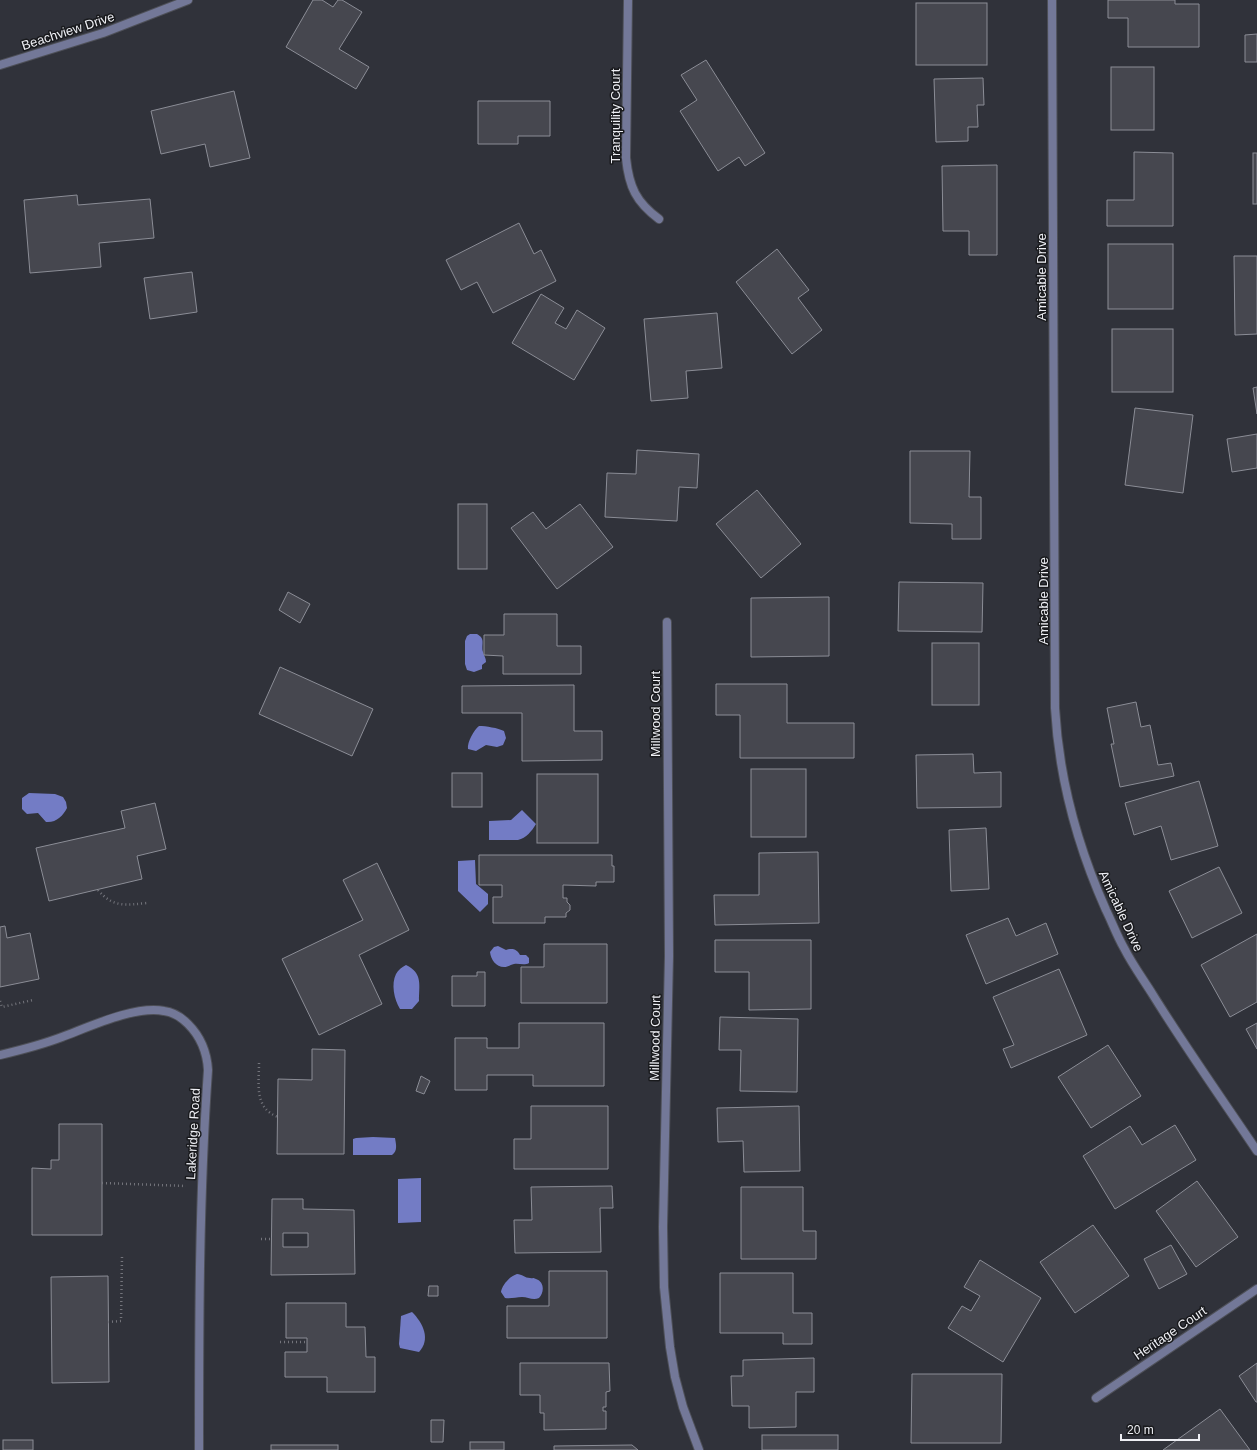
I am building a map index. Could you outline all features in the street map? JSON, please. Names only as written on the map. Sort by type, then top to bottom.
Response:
[{"type":"street","name":"Beachview Drive","points":[[0,65],[103,33],[188,0]]},
{"type":"street","name":"Tranquility Court","points":[[628,0],[627,169],[629,180],[637,197],[647,210],[659,219]]},
{"type":"street","name":"Amicable Drive","points":[[1052,0],[1055,708],[1056,735],[1062,772],[1070,811],[1089,870],[1123,948],[1174,1029],[1257,1151]]},
{"type":"street","name":"Millwood Court","points":[[667,622],[669,956],[664,1287],[670,1347],[675,1377],[683,1407],[699,1450]]},
{"type":"street","name":"Lakeridge Road","points":[[0,1055],[42,1044],[132,1013],[148,1010],[162,1010],[172,1013],[181,1018],[198,1035],[208,1060],[202,1187],[199,1450]]},
{"type":"street","name":"Heritage Court","points":[[1096,1398],[1257,1289]]},
{"type":"path","points":[[98,890],[104,897],[114,903],[127,905],[147,903]]},
{"type":"path","points":[[0,1001],[2,1008],[33,1000]]},
{"type":"path","points":[[259,1063],[260,1098],[263,1107],[269,1113],[278,1117]]},
{"type":"path","points":[[102,1183],[202,1187]]},
{"type":"path","points":[[261,1239],[272,1239]]},
{"type":"path","points":[[108,1322],[122,1321],[122,1256]]},
{"type":"path","points":[[280,1342],[307,1342]]},
{"type":"water","points":[[470,634],[477,634],[480,636],[483,642],[483,652],[486,661],[482,665],[482,669],[474,672],[467,670],[465,664],[465,641],[467,636]]},
{"type":"water","points":[[479,726],[492,727],[504,731],[506,738],[503,745],[497,747],[486,745],[476,751],[468,749],[471,736]]},
{"type":"water","points":[[29,793],[55,794],[63,797],[67,808],[59,818],[46,822],[38,813],[27,814],[22,809],[22,798]]},
{"type":"water","points":[[522,810],[536,824],[524,838],[518,840],[489,840],[489,821],[511,820]]},
{"type":"water","points":[[475,860],[476,884],[488,894],[488,904],[480,912],[458,891],[458,861]]},
{"type":"water","points":[[498,946],[506,950],[510,949],[517,951],[520,955],[526,955],[529,958],[529,963],[514,964],[505,967],[499,966],[491,958],[490,952],[494,947]]},
{"type":"water","points":[[406,965],[418,976],[419,1001],[412,1009],[400,1009],[396,1001],[393,987],[394,978],[400,969]]},
{"type":"water","points":[[373,1137],[395,1138],[395,1152],[392,1155],[353,1155],[353,1139]]},
{"type":"water","points":[[421,1178],[421,1222],[398,1223],[398,1179]]},
{"type":"water","points":[[517,1274],[539,1280],[543,1291],[539,1298],[505,1298],[501,1292],[503,1287],[509,1279]]},
{"type":"water","points":[[412,1312],[416,1316],[424,1331],[425,1342],[419,1352],[400,1348],[399,1344],[401,1316]]},
{"type":"building","points":[[313,0],[322,0],[333,7],[338,0],[342,0],[362,12],[339,49],[369,67],[356,89],[286,47]]},
{"type":"building","points":[[1108,0],[1175,0],[1175,4],[1199,4],[1199,47],[1128,47],[1128,18],[1108,18]]},
{"type":"building","points":[[916,3],[987,3],[987,65],[916,65]]},
{"type":"building","points":[[1257,34],[1257,62],[1245,62],[1245,35]]},
{"type":"building","points":[[706,60],[765,153],[745,166],[739,157],[718,171],[680,111],[697,100],[681,75]]},
{"type":"building","points":[[1111,67],[1154,67],[1154,130],[1111,130]]},
{"type":"building","points":[[983,78],[984,105],[977,105],[978,127],[968,127],[968,141],[936,142],[934,79]]},
{"type":"building","points":[[234,91],[250,158],[210,167],[205,144],[161,154],[151,111]]},
{"type":"building","points":[[478,101],[550,101],[550,136],[518,136],[518,144],[478,144]]},
{"type":"building","points":[[1134,152],[1173,153],[1173,226],[1107,226],[1107,200],[1134,200]]},
{"type":"building","points":[[1253,153],[1257,153],[1257,204],[1253,204]]},
{"type":"building","points":[[997,165],[997,255],[969,255],[969,231],[943,231],[942,166]]},
{"type":"building","points":[[77,195],[78,205],[150,199],[154,238],[99,243],[101,267],[30,273],[24,200]]},
{"type":"building","points":[[519,223],[534,254],[541,250],[556,281],[493,313],[477,282],[461,290],[446,260]]},
{"type":"building","points":[[1108,244],[1173,244],[1173,309],[1108,309]]},
{"type":"building","points":[[777,249],[809,290],[798,298],[822,330],[792,354],[736,282]]},
{"type":"building","points":[[1234,256],[1257,256],[1257,334],[1235,335]]},
{"type":"building","points":[[192,272],[197,312],[150,319],[144,278]]},
{"type":"building","points":[[541,294],[564,308],[555,323],[566,329],[577,310],[605,328],[574,380],[512,343]]},
{"type":"building","points":[[717,313],[722,368],[686,371],[688,398],[651,401],[644,319]]},
{"type":"building","points":[[1112,329],[1173,329],[1173,392],[1112,392]]},
{"type":"building","points":[[1257,387],[1257,414],[1253,388]]},
{"type":"building","points":[[1135,408],[1193,415],[1183,493],[1125,485]]},
{"type":"building","points":[[1257,434],[1257,468],[1232,472],[1227,439]]},
{"type":"building","points":[[637,450],[699,454],[697,488],[679,487],[677,521],[605,517],[607,473],[636,474]]},
{"type":"building","points":[[910,451],[970,451],[969,497],[981,497],[981,539],[952,539],[952,524],[910,523]]},
{"type":"building","points":[[757,490],[801,544],[761,578],[716,524]]},
{"type":"building","points":[[458,504],[487,504],[487,569],[458,569]]},
{"type":"building","points":[[580,504],[613,547],[557,589],[511,528],[533,512],[546,529]]},
{"type":"building","points":[[899,582],[983,583],[982,632],[898,631]]},
{"type":"building","points":[[288,592],[310,604],[300,623],[279,610]]},
{"type":"building","points":[[829,597],[829,656],[751,657],[751,598]]},
{"type":"building","points":[[504,614],[557,614],[557,646],[581,646],[581,674],[503,674],[503,656],[484,655],[484,635],[504,635]]},
{"type":"building","points":[[932,643],[979,643],[979,705],[932,705]]},
{"type":"building","points":[[280,667],[373,709],[352,756],[259,714]]},
{"type":"building","points":[[716,684],[787,684],[787,723],[854,723],[854,758],[740,758],[740,715],[716,715]]},
{"type":"building","points":[[574,685],[574,731],[602,731],[602,760],[522,761],[522,713],[462,713],[462,686]]},
{"type":"building","points":[[1136,702],[1141,727],[1150,725],[1158,765],[1171,763],[1174,776],[1120,787],[1111,744],[1114,744],[1107,708]]},
{"type":"building","points":[[973,754],[974,773],[1001,772],[1001,807],[917,808],[916,755]]},
{"type":"building","points":[[751,769],[806,769],[806,837],[751,837]]},
{"type":"building","points":[[452,773],[482,773],[482,807],[452,807]]},
{"type":"building","points":[[537,774],[598,774],[598,843],[537,843]]},
{"type":"building","points":[[1199,781],[1218,846],[1171,860],[1161,826],[1134,835],[1125,803]]},
{"type":"building","points":[[155,803],[166,849],[137,856],[142,879],[49,901],[36,848],[125,828],[121,811]]},
{"type":"building","points":[[986,828],[989,889],[951,891],[949,830]]},
{"type":"building","points":[[818,852],[819,923],[715,925],[714,895],[759,895],[759,853]]},
{"type":"building","points":[[479,855],[612,855],[614,882],[596,882],[596,886],[563,885],[563,898],[567,898],[567,902],[570,905],[570,910],[566,913],[566,917],[545,917],[545,923],[493,923],[493,897],[502,897],[502,885],[479,885]]},
{"type":"building","points":[[377,863],[409,930],[359,955],[382,1004],[319,1035],[282,959],[363,920],[343,880]]},
{"type":"building","points":[[1219,867],[1242,913],[1192,938],[1169,891]]},
{"type":"building","points":[[1008,918],[1016,936],[1046,923],[1058,954],[986,984],[966,935]]},
{"type":"building","points":[[5,926],[7,938],[30,933],[39,979],[0,987],[0,927]]},
{"type":"building","points":[[1257,934],[1257,1002],[1230,1017],[1201,965]]},
{"type":"building","points":[[715,940],[811,940],[811,1009],[749,1010],[749,972],[715,972]]},
{"type":"building","points":[[544,944],[607,944],[607,1003],[521,1003],[521,967],[544,967]]},
{"type":"building","points":[[1059,969],[1087,1035],[1011,1068],[1003,1049],[1014,1045],[993,997]]},
{"type":"building","points":[[477,972],[485,972],[485,1006],[452,1006],[452,976],[477,976]]},
{"type":"building","points":[[720,1017],[798,1019],[797,1092],[740,1091],[741,1050],[719,1050]]},
{"type":"building","points":[[519,1023],[604,1023],[604,1086],[533,1086],[533,1075],[487,1075],[487,1090],[455,1090],[455,1038],[487,1038],[487,1048],[519,1048]]},
{"type":"building","points":[[1257,1023],[1257,1049],[1246,1029]]},
{"type":"building","points":[[1108,1045],[1141,1096],[1091,1128],[1058,1077]]},
{"type":"building","points":[[312,1049],[345,1050],[344,1154],[277,1154],[278,1079],[312,1080]]},
{"type":"building","points":[[421,1076],[430,1081],[424,1094],[416,1091]]},
{"type":"building","points":[[531,1106],[608,1106],[608,1169],[514,1169],[514,1139],[531,1139]]},
{"type":"building","points":[[799,1106],[800,1171],[744,1172],[743,1141],[718,1142],[717,1108]]},
{"type":"building","points":[[59,1124],[102,1124],[102,1235],[32,1235],[32,1168],[51,1169],[51,1160],[59,1160]]},
{"type":"building","points":[[1175,1125],[1196,1160],[1115,1209],[1083,1156],[1130,1126],[1142,1145]]},
{"type":"building","points":[[1197,1181],[1238,1237],[1196,1267],[1156,1211]]},
{"type":"building","points":[[612,1186],[613,1208],[600,1208],[601,1252],[515,1253],[514,1220],[532,1220],[531,1187]]},
{"type":"building","points":[[741,1187],[803,1187],[803,1231],[816,1231],[816,1259],[741,1259]]},
{"type":"building","points":[[272,1199],[303,1199],[303,1209],[354,1210],[355,1274],[271,1275]],"holes":[[[283,1233],[308,1233],[308,1247],[283,1247]]]},
{"type":"building","points":[[1093,1225],[1129,1276],[1075,1313],[1040,1262]]},
{"type":"building","points":[[1171,1245],[1187,1274],[1159,1289],[1144,1259]]},
{"type":"building","points":[[980,1260],[1041,1298],[1003,1362],[948,1328],[962,1306],[971,1311],[980,1296],[964,1287]]},
{"type":"building","points":[[549,1271],[607,1271],[607,1338],[507,1338],[507,1306],[549,1306]]},
{"type":"building","points":[[720,1273],[793,1273],[793,1313],[812,1313],[812,1344],[783,1344],[783,1333],[720,1333]]},
{"type":"building","points":[[108,1276],[109,1382],[52,1383],[51,1277]]},
{"type":"building","points":[[429,1286],[438,1286],[438,1296],[428,1296]]},
{"type":"building","points":[[286,1303],[346,1303],[346,1327],[365,1327],[366,1357],[375,1357],[375,1392],[327,1392],[327,1377],[285,1377],[285,1352],[307,1352],[307,1338],[286,1338]]},
{"type":"building","points":[[814,1358],[814,1392],[796,1392],[796,1427],[749,1428],[749,1406],[732,1406],[731,1376],[743,1376],[743,1360]]},
{"type":"building","points":[[520,1363],[609,1363],[610,1391],[606,1392],[606,1407],[603,1407],[603,1411],[606,1411],[606,1429],[544,1430],[544,1413],[540,1413],[540,1395],[520,1395]]},
{"type":"building","points":[[1257,1363],[1257,1402],[1256,1402],[1239,1376]]},
{"type":"building","points":[[912,1374],[1002,1374],[1001,1443],[911,1443]]},
{"type":"building","points":[[1220,1409],[1250,1450],[1163,1450]]},
{"type":"building","points":[[431,1420],[444,1420],[443,1442],[431,1442]]},
{"type":"building","points":[[762,1435],[838,1435],[838,1450],[762,1450]]},
{"type":"building","points":[[3,1440],[33,1440],[33,1450],[3,1450]]},
{"type":"building","points":[[470,1442],[504,1442],[504,1450],[470,1450]]},
{"type":"building","points":[[271,1445],[338,1445],[338,1450],[271,1450]]},
{"type":"building","points":[[632,1445],[638,1450],[554,1450],[554,1446]]}]
